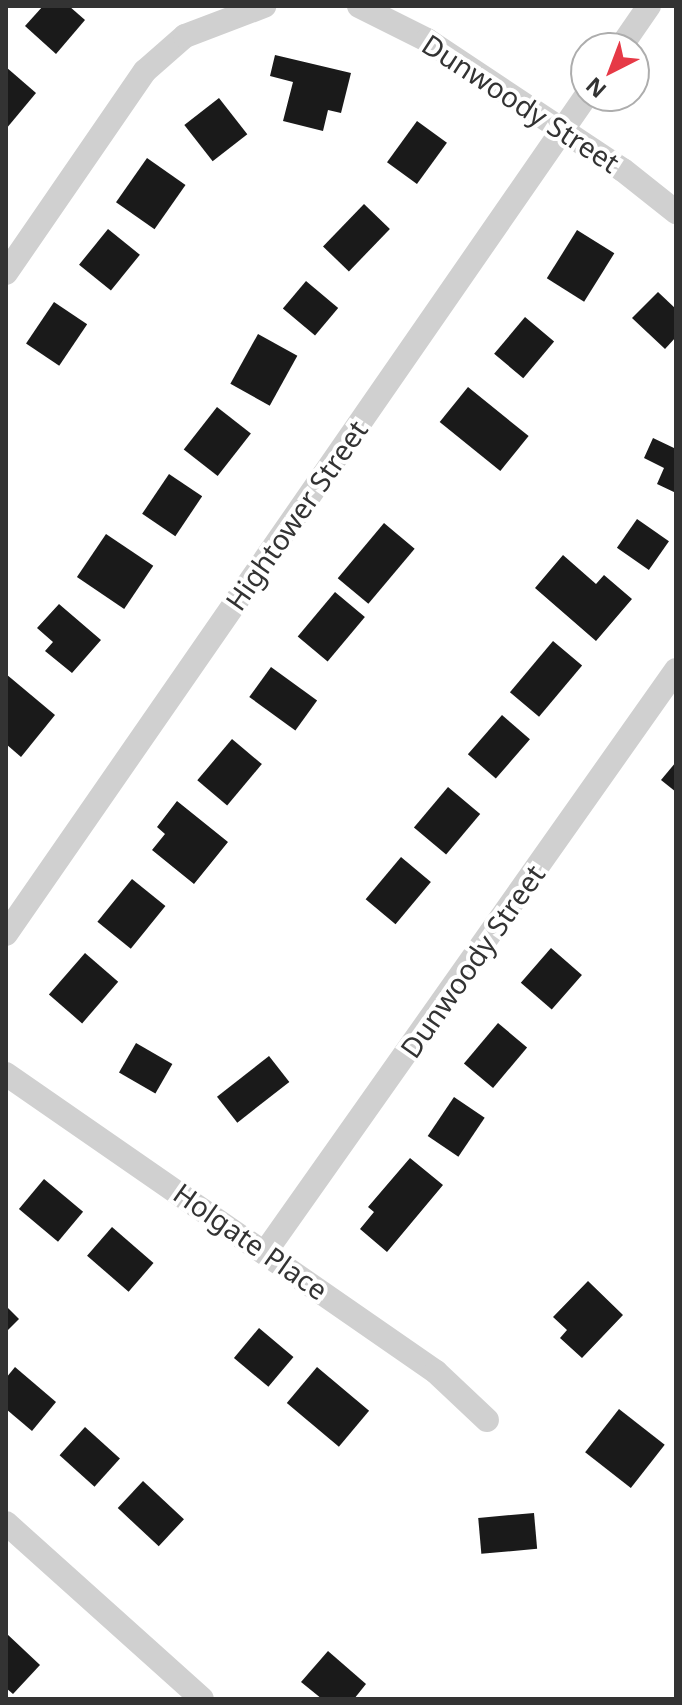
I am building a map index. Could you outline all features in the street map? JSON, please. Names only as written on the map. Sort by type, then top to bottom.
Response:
[{"type":"street","points":[[6,273],[145,71],[185,36],[264,6]]},
{"type":"street","name":"Dunwoody Street","points":[[359,6],[427,40],[676,212]]},
{"type":"street","points":[[631,32],[649,6]]},
{"type":"street","name":"Hightower Street","points":[[6,934],[575,112]]},
{"type":"street","name":"Dunwoody Street","points":[[266,1251],[676,670]]},
{"type":"street","name":"Holgate Place","points":[[6,1074],[266,1251],[436,1372],[487,1420]]},
{"type":"street","points":[[6,1523],[202,1699]]},
{"type":"building","points":[[43,6],[69,6],[85,20],[56,54],[25,26]]},
{"type":"building","points":[[275,55],[351,73],[341,113],[328,110],[323,131],[283,121],[293,82],[270,76]]},
{"type":"building","points":[[6,67],[36,93],[6,129]]},
{"type":"building","points":[[219,98],[247,134],[213,161],[184,125]]},
{"type":"building","points":[[417,121],[447,143],[417,184],[387,162]]},
{"type":"building","points":[[147,158],[186,185],[155,229],[116,202]]},
{"type":"building","points":[[364,204],[390,229],[349,271],[323,246]]},
{"type":"building","points":[[108,229],[140,255],[111,291],[79,265]]},
{"type":"building","points":[[577,230],[614,253],[584,302],[547,278]]},
{"type":"building","points":[[306,281],[338,308],[315,336],[283,309]]},
{"type":"building","points":[[658,292],[676,309],[676,337],[665,349],[632,318]]},
{"type":"building","points":[[54,302],[87,324],[59,366],[26,343]]},
{"type":"building","points":[[525,317],[554,341],[523,378],[494,354]]},
{"type":"building","points":[[258,334],[297,356],[270,406],[230,384]]},
{"type":"building","points":[[468,387],[529,436],[500,471],[440,422]]},
{"type":"building","points":[[217,407],[251,433],[218,476],[184,450]]},
{"type":"building","points":[[653,438],[674,448],[676,443],[676,493],[657,484],[664,468],[644,458]]},
{"type":"building","points":[[169,474],[202,496],[175,536],[142,514]]},
{"type":"building","points":[[637,519],[669,541],[649,570],[617,548]]},
{"type":"building","points":[[384,523],[415,549],[368,604],[338,578]]},
{"type":"building","points":[[106,534],[153,566],[124,609],[77,577]]},
{"type":"building","points":[[563,555],[596,584],[604,575],[632,599],[596,641],[535,588]]},
{"type":"building","points":[[335,592],[365,617],[328,661],[298,636]]},
{"type":"building","points":[[59,604],[101,640],[72,673],[45,651],[53,642],[37,628]]},
{"type":"building","points":[[553,641],[582,665],[539,717],[510,692]]},
{"type":"building","points":[[271,667],[317,701],[295,730],[249,697]]},
{"type":"building","points":[[6,674],[55,715],[21,757],[6,744]]},
{"type":"building","points":[[502,715],[530,739],[496,779],[468,754]]},
{"type":"building","points":[[232,739],[262,764],[227,805],[197,780]]},
{"type":"building","points":[[676,762],[676,792],[661,780]]},
{"type":"building","points":[[448,787],[480,814],[446,855],[414,828]]},
{"type":"building","points":[[177,801],[228,842],[194,884],[152,850],[165,834],[157,827]]},
{"type":"building","points":[[401,857],[431,882],[396,924],[366,899]]},
{"type":"building","points":[[132,879],[165,906],[131,949],[97,922]]},
{"type":"building","points":[[551,948],[582,975],[552,1010],[521,983]]},
{"type":"building","points":[[85,953],[118,982],[82,1023],[49,995]]},
{"type":"building","points":[[498,1023],[527,1047],[493,1088],[464,1064]]},
{"type":"building","points":[[136,1043],[172,1064],[155,1093],[119,1072]]},
{"type":"building","points":[[269,1056],[289,1082],[237,1123],[217,1097]]},
{"type":"building","points":[[454,1097],[485,1118],[458,1157],[428,1136]]},
{"type":"building","points":[[410,1158],[443,1185],[387,1252],[360,1229],[374,1212],[368,1207]]},
{"type":"building","points":[[44,1179],[83,1212],[58,1242],[19,1209]]},
{"type":"building","points":[[112,1227],[154,1263],[129,1292],[87,1256]]},
{"type":"building","points":[[588,1281],[623,1315],[582,1358],[560,1338],[567,1330],[553,1317]]},
{"type":"building","points":[[6,1306],[19,1319],[6,1332]]},
{"type":"building","points":[[259,1328],[293,1357],[268,1387],[234,1358]]},
{"type":"building","points":[[15,1367],[56,1402],[32,1431],[6,1409],[6,1378]]},
{"type":"building","points":[[317,1367],[369,1411],[339,1447],[287,1403]]},
{"type":"building","points":[[619,1409],[665,1445],[631,1488],[585,1452]]},
{"type":"building","points":[[85,1427],[120,1458],[95,1487],[60,1455]]},
{"type":"building","points":[[143,1481],[184,1519],[159,1546],[118,1508]]},
{"type":"building","points":[[534,1513],[537,1549],[481,1554],[478,1518]]},
{"type":"building","points":[[6,1633],[40,1665],[13,1694],[6,1688]]},
{"type":"building","points":[[328,1651],[366,1684],[354,1699],[322,1699],[301,1682]]}]
